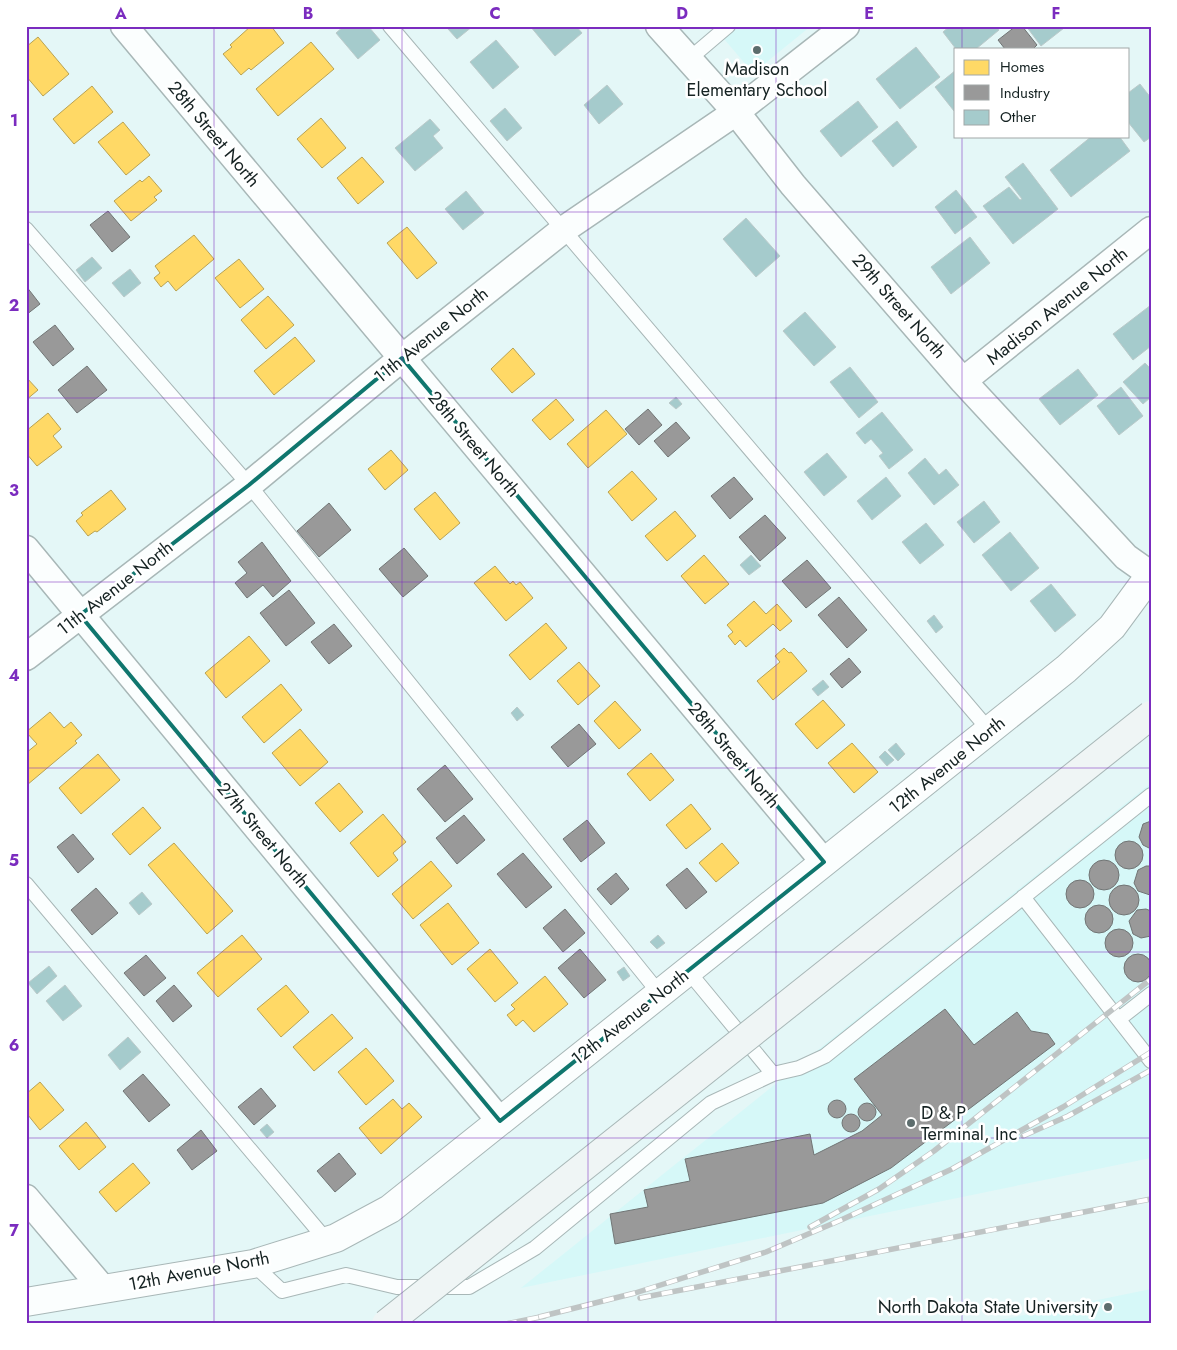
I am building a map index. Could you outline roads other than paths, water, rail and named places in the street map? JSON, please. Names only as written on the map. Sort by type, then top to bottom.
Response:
[{"type":"main road","points":[[386,1324],[1151,715]]},
{"type":"street","name":"28th Street North","points":[[124,26],[824,862]]},
{"type":"street","name":"29th Street North","points":[[659,26],[736,112],[793,185],[963,381],[1126,558],[1150,574]]},
{"type":"street","name":"11th Avenue North","points":[[26,658],[249,485],[402,358],[563,230],[736,112],[846,26]]},
{"type":"street","name":"Madison Avenue North","points":[[963,381],[1151,230]]},
{"type":"street","name":"27th Street North","points":[[26,549],[500,1122]]},
{"type":"street","name":"12th Avenue North","points":[[26,1302],[253,1264],[327,1241],[390,1209],[1066,669],[1112,627],[1150,574]]},
{"type":"street","points":[[26,1198],[103,1289]]},
{"type":"lane","points":[[390,26],[989,730]]},
{"type":"lane","points":[[688,60],[728,26]]},
{"type":"lane","points":[[26,229],[249,485],[660,994]]},
{"type":"lane","points":[[253,1264],[282,1292],[346,1275],[397,1287],[469,1287],[535,1248],[711,1104],[773,1074],[799,1068],[825,1056],[1151,795]]},
{"type":"lane","points":[[26,884],[327,1241]]},
{"type":"lane","points":[[1023,897],[1151,1061]]},
{"type":"lane","points":[[688,971],[773,1074]]},
{"type":"lane","points":[[1119,1019],[1151,994]]},
{"type":"railway","points":[[810,1227],[879,1189],[934,1151],[1151,979]]},
{"type":"railway","points":[[539,1317],[635,1293],[766,1252],[841,1220],[952,1169],[1063,1107],[1151,1052]]},
{"type":"railway","points":[[1023,1136],[1068,1116],[1151,1070]]},
{"type":"railway","points":[[640,1298],[1151,1199]]},
{"type":"railway","points":[[506,1324],[545,1316]]},
{"type":"place","name":"Madison Elementary School","points":[[757,50]]},
{"type":"place","name":"D & P Terminal, Inc","points":[[911,1123]]},
{"type":"place","name":"North Dakota State University","points":[[1108,1307]]}]
